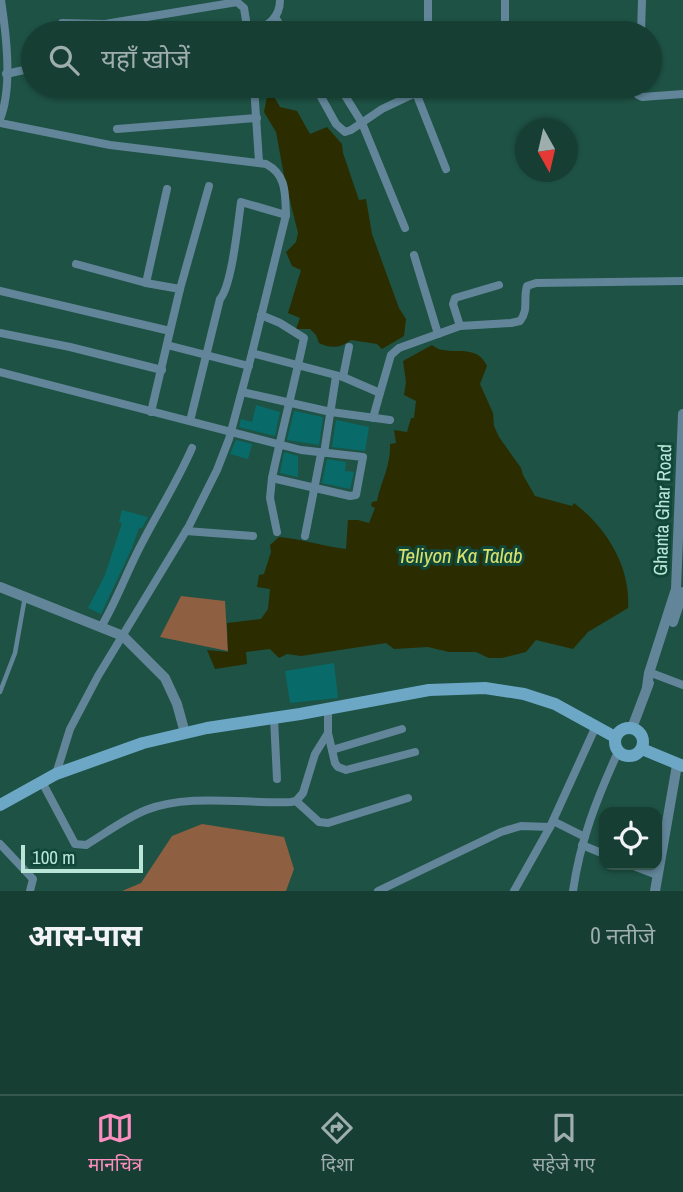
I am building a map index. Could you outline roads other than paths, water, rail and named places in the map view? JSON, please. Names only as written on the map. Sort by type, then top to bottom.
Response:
[{"type":"main road","points":[[0,805],[56,774],[143,743],[185,733],[429,690],[485,688],[524,694],[555,704],[615,737]]},
{"type":"main road","points":[[625,728],[632,728],[642,736],[642,749],[634,756],[623,755],[615,748],[615,737],[625,728]]},
{"type":"main road","points":[[642,749],[680,765]]},
{"type":"street","points":[[1,0],[6,94],[0,121],[110,145],[259,162],[275,169],[284,182],[286,215],[242,392],[218,470],[186,531],[98,676],[70,729],[56,774]]},
{"type":"street","points":[[269,21],[275,17],[281,0]]},
{"type":"street","points":[[428,0],[428,21]]},
{"type":"street","points":[[505,0],[505,21]]},
{"type":"street","points":[[641,21],[642,0]]},
{"type":"street","points":[[122,21],[155,17],[224,2],[241,2],[249,21]]},
{"type":"street","points":[[275,17],[278,21]]},
{"type":"street","points":[[4,78],[21,72]]},
{"type":"street","points":[[662,96],[683,94]]},
{"type":"street","points":[[255,98],[259,162]]},
{"type":"street","points":[[322,98],[341,130],[351,130],[382,109],[405,98]]},
{"type":"street","points":[[346,98],[362,123],[405,228]]},
{"type":"street","points":[[418,98],[446,169]]},
{"type":"street","points":[[117,129],[257,118]]},
{"type":"street","points":[[151,412],[180,289],[209,186]]},
{"type":"street","points":[[146,283],[167,189]]},
{"type":"street","points":[[190,421],[220,299],[227,281],[242,202],[286,215]]},
{"type":"street","points":[[414,255],[438,334]]},
{"type":"street","points":[[76,264],[146,283],[180,289]]},
{"type":"street","points":[[373,418],[391,355],[399,348],[460,326],[520,321],[526,309],[527,286],[536,283],[683,281]]},
{"type":"street","points":[[460,326],[453,304],[455,298],[499,285]]},
{"type":"street","points":[[0,291],[170,331]]},
{"type":"street","points":[[261,315],[281,323],[304,338],[272,478],[270,498],[277,532]]},
{"type":"street","points":[[0,333],[162,370]]},
{"type":"street","points":[[167,345],[248,366]]},
{"type":"street","points":[[305,536],[313,487],[339,377],[349,347]]},
{"type":"street","points":[[252,353],[339,377],[380,393]]},
{"type":"street","points":[[0,372],[279,445],[322,454],[363,457],[356,495],[350,496],[272,478]]},
{"type":"street","points":[[242,392],[331,412],[390,420]]},
{"type":"street","name":"Ghanta Ghar Road","points":[[647,687],[676,589],[683,414]]},
{"type":"street","points":[[101,627],[116,601],[134,559],[177,483],[192,448]]},
{"type":"street","points":[[186,531],[253,536]]},
{"type":"street","points":[[0,587],[122,636],[165,678],[177,704],[185,733]]},
{"type":"street","name":"Ghanta Ghar Road","points":[[632,728],[683,595]]},
{"type":"street","points":[[654,674],[683,685]]},
{"type":"street","points":[[328,708],[328,733],[338,767],[346,770],[415,752]]},
{"type":"street","points":[[274,718],[277,779]]},
{"type":"street","points":[[514,891],[551,824],[596,726]]},
{"type":"street","points":[[332,750],[402,729]]},
{"type":"street","points":[[296,801],[303,793],[315,754],[328,733]]},
{"type":"street","points":[[573,891],[583,841],[600,792],[618,752]]},
{"type":"street","points":[[654,891],[680,765]]},
{"type":"street","points":[[42,782],[75,844],[79,846],[86,845],[125,819],[150,808],[204,800],[270,803],[296,801],[323,823],[408,797]]},
{"type":"street","points":[[378,891],[501,832],[521,827],[551,824],[599,851]]},
{"type":"street","points":[[0,844],[33,879],[30,891]]},
{"type":"street","points":[[644,870],[657,875]]},
{"type":"lane","points":[[0,692],[15,653],[25,597]]},
{"type":"water","points":[[267,98],[275,98],[280,107],[297,111],[310,134],[327,127],[342,144],[359,200],[366,199],[372,234],[399,308],[406,319],[404,336],[382,349],[377,344],[351,340],[336,347],[324,345],[319,343],[310,329],[296,329],[300,318],[288,313],[301,270],[292,266],[286,252],[296,242],[298,233],[276,132],[264,112]]},
{"type":"water","name":"Teliyon Ka Talab","points":[[432,345],[442,350],[474,353],[483,360],[487,366],[480,384],[493,413],[494,426],[499,437],[521,468],[535,496],[572,506],[574,503],[606,536],[621,563],[628,593],[628,608],[588,632],[573,649],[536,640],[526,652],[489,658],[476,652],[449,652],[428,647],[394,649],[386,643],[301,656],[287,654],[279,658],[270,649],[246,652],[247,664],[215,669],[207,650],[228,652],[227,623],[261,619],[268,609],[270,589],[257,587],[259,575],[264,574],[271,552],[270,545],[279,537],[346,549],[348,520],[369,523],[375,508],[371,506],[372,502],[377,501],[387,466],[390,444],[396,443],[394,430],[407,432],[411,418],[414,418],[416,401],[404,395],[406,382],[403,361]]}]
